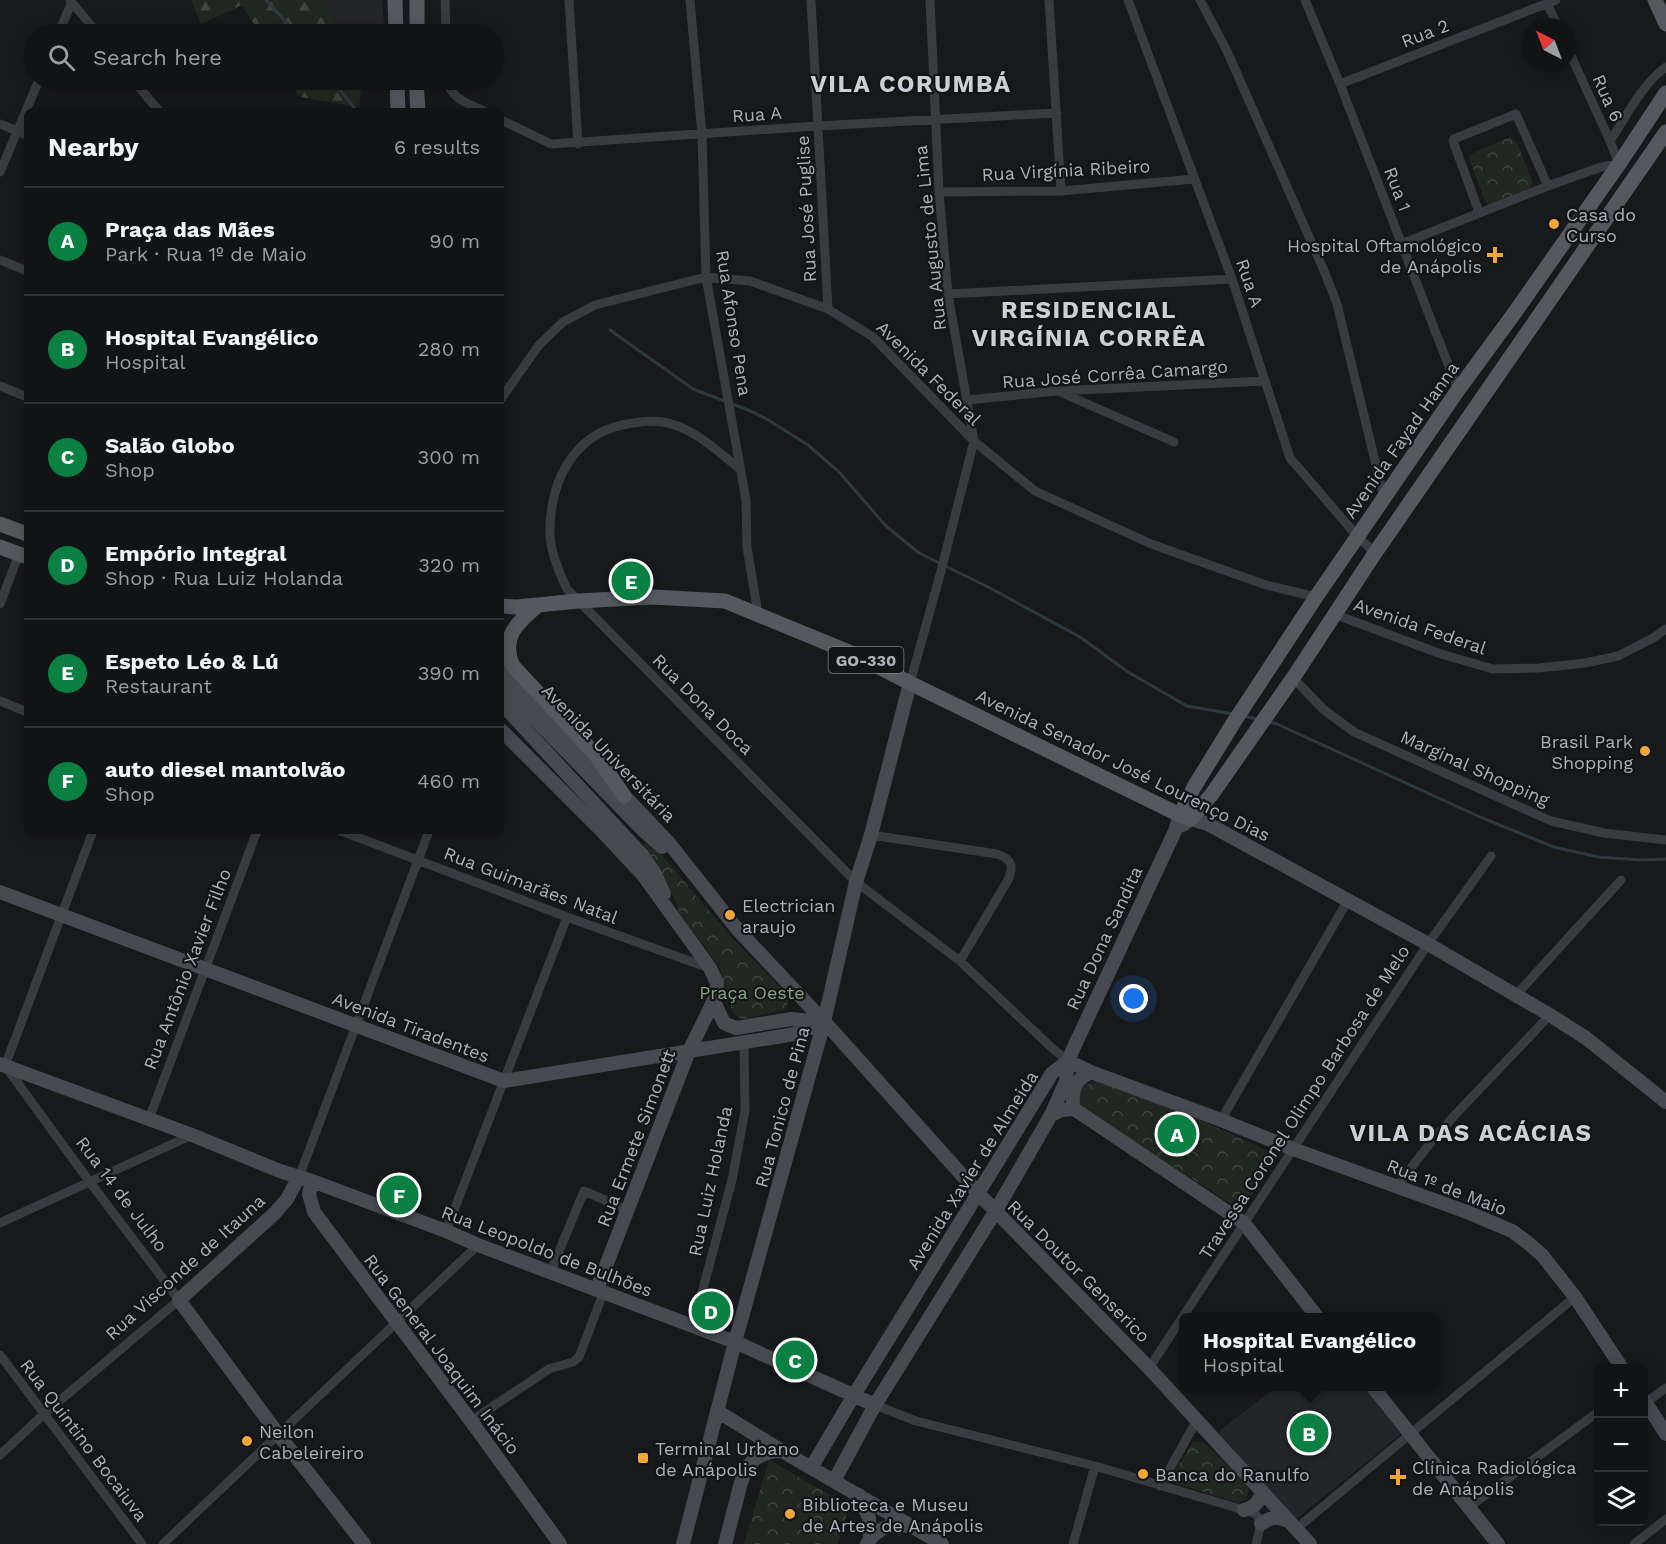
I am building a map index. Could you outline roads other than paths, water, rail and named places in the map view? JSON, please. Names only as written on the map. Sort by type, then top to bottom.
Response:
[{"type":"main road","points":[[395,0],[396,24]]},
{"type":"main road","points":[[417,0],[417,24]]},
{"type":"main road","points":[[1655,0],[1666,24]]},
{"type":"main road","points":[[397,90],[398,108]]},
{"type":"main road","points":[[416,90],[418,108]]},
{"type":"main road","name":"Avenida Fayad Hanna","points":[[1185,817],[1194,787],[1316,597],[1458,390],[1619,164],[1666,93]]},
{"type":"main road","points":[[1185,817],[1212,794],[1293,678],[1375,553],[1666,132]]},
{"type":"main road","points":[[1513,315],[1531,327]]},
{"type":"main road","points":[[0,524],[24,533]]},
{"type":"main road","points":[[0,547],[23,555]]},
{"type":"main road","name":"Avenida Senador José Lourenço Dias","points":[[504,606],[517,608],[578,601],[653,597],[725,601],[856,655],[1185,817]]},
{"type":"main road","points":[[537,606],[511,634],[508,654],[513,666],[596,755],[624,796]]},
{"type":"main road","name":"Avenida Senador José Lourenço Dias","points":[[504,614],[517,608]]},
{"type":"street","points":[[445,0],[446,24]]},
{"type":"street","points":[[569,0],[578,144]]},
{"type":"street","name":"Rua Afonso Pena","points":[[690,0],[702,135],[706,277],[746,500],[747,547],[758,614]]},
{"type":"street","name":"Rua José Puglise","points":[[811,0],[828,309]]},
{"type":"street","name":"Rua Augusto de Lima","points":[[930,0],[939,192],[948,294],[974,441],[940,575]]},
{"type":"street","points":[[1049,0],[1061,191]]},
{"type":"street","name":"Rua A","points":[[1128,0],[1232,279],[1290,458],[1358,537],[1375,553]]},
{"type":"street","points":[[1200,0],[1227,51],[1329,283],[1384,498]]},
{"type":"street","name":"Rua 1","points":[[1305,0],[1340,84],[1458,390]]},
{"type":"street","points":[[62,24],[71,1],[90,24]]},
{"type":"street","points":[[1552,2],[1556,18]]},
{"type":"street","name":"Rua 2","points":[[1340,84],[1552,2]]},
{"type":"street","name":"Rua 6","points":[[1576,67],[1619,164]]},
{"type":"street","points":[[1610,141],[1648,84],[1666,67]]},
{"type":"street","points":[[27,108],[35,90]]},
{"type":"street","points":[[142,90],[157,108]]},
{"type":"street","points":[[452,90],[456,97],[478,108]]},
{"type":"street","name":"Rua A","points":[[504,121],[551,144],[578,144],[817,126],[1056,113]]},
{"type":"street","points":[[1479,212],[1453,141],[1516,114],[1548,186]]},
{"type":"street","points":[[0,172],[24,115]]},
{"type":"street","points":[[0,124],[24,134]]},
{"type":"street","points":[[1401,244],[1548,186],[1601,167],[1619,164]]},
{"type":"street","name":"Rua Virgínia Ribeiro","points":[[939,192],[1061,191],[1194,179]]},
{"type":"street","points":[[0,261],[24,270]]},
{"type":"street","name":"Avenida Federal","points":[[504,395],[539,345],[563,322],[595,305],[706,277],[750,281],[828,309],[873,337],[974,441],[1035,491],[1138,538],[1266,585],[1316,597]]},
{"type":"street","points":[[948,294],[1232,279]]},
{"type":"street","name":"Rua José Corrêa Camargo","points":[[968,400],[1058,391],[1265,381]]},
{"type":"street","points":[[0,386],[24,396]]},
{"type":"street","points":[[1058,391],[1174,442]]},
{"type":"street","name":"Rua Dona Doca","points":[[741,468],[691,431],[664,422],[638,421],[613,427],[591,438],[574,452],[561,472],[554,493],[550,530],[554,557],[567,589],[856,882],[960,961],[1068,1061]]},
{"type":"street","points":[[0,604],[23,555]]},
{"type":"street","name":"Rua Tonico de Pina","points":[[683,1544],[735,1342],[824,1022],[856,882],[871,836],[940,575]]},
{"type":"street","name":"Avenida Federal","points":[[1334,614],[1441,654],[1492,669],[1539,668],[1585,663],[1618,656],[1653,638],[1666,628]]},
{"type":"street","name":"Avenida Universitária","points":[[504,673],[653,826],[738,930],[824,1022]]},
{"type":"street","name":"Marginal Shopping","points":[[1293,678],[1324,710],[1354,732],[1551,820],[1604,833],[1666,840]]},
{"type":"street","name":"Avenida Universitária","points":[[504,687],[644,831],[662,848],[687,865]]},
{"type":"street","points":[[0,701],[24,711]]},
{"type":"street","points":[[504,707],[642,855],[656,874],[669,910]]},
{"type":"street","points":[[504,733],[636,867],[669,910],[710,968],[717,983],[714,1002],[724,1023],[736,1028],[791,1019],[824,1022]]},
{"type":"street","name":"Rua Dona Sandita","points":[[1068,1061],[1175,831],[1185,817]]},
{"type":"street","name":"Avenida Senador José Lourenço Dias","points":[[1185,817],[1209,824],[1428,944],[1550,1015],[1586,1038],[1666,1102]]},
{"type":"street","points":[[2,1066],[92,834]]},
{"type":"street","name":"Rua Antônio Xavier Filho","points":[[149,1119],[256,834]]},
{"type":"street","name":"Rua Guimarães Natal","points":[[348,834],[567,917],[710,968]]},
{"type":"street","name":"Rua Visconde de Itauna","points":[[0,1455],[44,1413],[179,1300],[274,1213],[306,1179],[356,1026],[428,834]]},
{"type":"street","points":[[871,836],[997,854],[1005,857],[1010,863],[1011,872],[1008,880],[960,961]]},
{"type":"street","name":"Travessa Coronel Olimpo Barbosa de Melo","points":[[1185,1313],[1428,944],[1491,856]]},
{"type":"street","points":[[1516,995],[1621,880]]},
{"type":"street","name":"Avenida Tiradentes","points":[[0,892],[504,1081],[795,1034],[824,1022]]},
{"type":"street","points":[[1221,1120],[1348,900]]},
{"type":"street","points":[[446,1231],[567,917]]},
{"type":"street","name":"Rua Ermete Simonett","points":[[471,1421],[549,1369],[573,1362],[579,1357],[628,1210],[689,1051],[714,1002]]},
{"type":"street","points":[[1397,1186],[1454,1116],[1550,1015]]},
{"type":"street","name":"Rua Doutor Genserico","points":[[824,1022],[995,1212],[1149,1368],[1310,1544]]},
{"type":"street","name":"Rua Luiz Holanda","points":[[693,1326],[732,1180],[745,1111],[744,1042]]},
{"type":"street","name":"Rua 1º de Maio","points":[[1068,1061],[1091,1072],[1512,1231],[1542,1255],[1575,1297],[1619,1364]]},
{"type":"street","name":"Avenida Xavier de Almeida","points":[[834,1480],[876,1405],[995,1212],[1051,1115],[1066,1081],[1068,1061]]},
{"type":"street","name":"Avenida Xavier de Almeida","points":[[811,1468],[1052,1073],[1068,1061]]},
{"type":"street","name":"Rua Leopoldo de Bulhões","points":[[2,1066],[192,1135],[280,1171],[446,1231],[735,1342],[876,1405]]},
{"type":"street","name":"Rua 14 de Julho","points":[[2,1066],[278,1434],[364,1544]]},
{"type":"street","points":[[1074,1109],[1072,1098],[1074,1087],[1081,1078],[1091,1072]]},
{"type":"street","points":[[1051,1115],[1062,1110],[1074,1109],[1244,1223],[1315,1313]]},
{"type":"street","points":[[0,1223],[192,1135]]},
{"type":"street","name":"Rua General Joaquim Inácio","points":[[306,1179],[314,1212],[560,1544]]},
{"type":"street","points":[[551,1271],[584,1191],[628,1210]]},
{"type":"street","points":[[163,1544],[478,1245]]},
{"type":"street","points":[[1256,1544],[1265,1520],[1280,1517],[1293,1525],[1410,1434],[1575,1297]]},
{"type":"street","name":"Travessa Coronel Olimpo Barbosa de Melo","points":[[1149,1368],[1179,1322]]},
{"type":"street","name":"Rua Quintino Bocaiuva","points":[[0,1355],[142,1544]]},
{"type":"street","points":[[1648,1399],[1666,1388]]},
{"type":"street","points":[[1376,1391],[1498,1544]]},
{"type":"street","points":[[876,1405],[916,1421],[1095,1466],[1254,1513],[1262,1524]]},
{"type":"street","points":[[1648,1408],[1666,1434]]},
{"type":"street","points":[[717,1411],[942,1544]]},
{"type":"street","points":[[1468,1508],[1594,1416]]},
{"type":"street","points":[[1160,1486],[1197,1420]]},
{"type":"street","points":[[725,1544],[746,1468],[761,1455],[782,1451]]},
{"type":"street","points":[[1073,1544],[1095,1466]]},
{"type":"street","points":[[1244,1510],[1258,1503],[1262,1491]]},
{"type":"street","points":[[859,1495],[871,1527],[869,1541]]},
{"type":"street","points":[[1634,1544],[1666,1519]]},
{"type":"street","points":[[869,1541],[880,1529],[892,1525],[905,1525],[917,1529]]},
{"type":"waterway","points":[[266,0],[288,24]]},
{"type":"waterway","points":[[340,90],[355,108]]},
{"type":"waterway","points":[[610,330],[693,389],[765,418],[808,445],[839,472],[886,526],[919,553],[1080,637],[1128,672],[1187,706],[1233,714]]},
{"type":"waterway","points":[[1243,716],[1257,719]]},
{"type":"waterway","points":[[1269,722],[1480,817],[1554,847],[1598,857],[1666,859]]},
{"type":"place","name":"Casa do Curso","points":[[1554,224]]},
{"type":"place","name":"Hospital Oftamológico de Anápolis","points":[[1495,255]]},
{"type":"place","name":"Espeto Léo & Lú","points":[[631,581]]},
{"type":"place","name":"Brasil Park Shopping","points":[[1645,751]]},
{"type":"place","name":"Electrician araujo","points":[[730,915]]},
{"type":"place","name":"Praça das Mães","points":[[1177,1134]]},
{"type":"place","name":"auto diesel mantolvão","points":[[399,1195]]},
{"type":"place","name":"Empório Integral","points":[[711,1311]]},
{"type":"place","name":"Salão Globo","points":[[795,1360]]},
{"type":"place","name":"Hospital Evangélico","points":[[1309,1433]]},
{"type":"place","name":"Neilon Cabeleireiro","points":[[247,1441]]},
{"type":"place","name":"Terminal Urbano de Anápolis","points":[[643,1458]]},
{"type":"place","name":"Banca do Ranulfo","points":[[1143,1474]]},
{"type":"place","name":"Clínica Radiológica de Anápolis","points":[[1398,1477]]},
{"type":"place","name":"Biblioteca e Museu de Artes de Anápolis","points":[[790,1514]]},
{"type":"district","name":"VILA CORUMBÁ","points":[[911,84]]},
{"type":"district","name":"RESIDENCIAL VIRGÍNIA CORRÊA","points":[[1089,324]]},
{"type":"district","name":"VILA DAS ACÁCIAS","points":[[1471,1133]]},
{"type":"park label","name":"Praça Oeste","points":[[752,992]]}]
